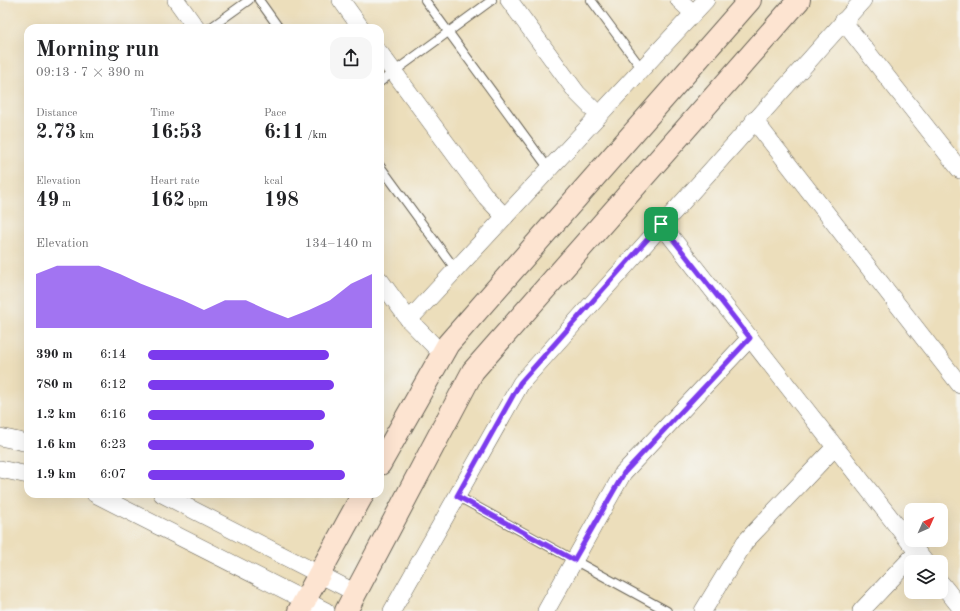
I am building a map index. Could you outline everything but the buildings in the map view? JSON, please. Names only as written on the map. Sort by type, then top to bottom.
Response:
[{"type":"street","points":[[176,0],[193,24]]},
{"type":"street","points":[[341,0],[358,24]]},
{"type":"street","points":[[509,0],[577,93],[599,115]]},
{"type":"street","points":[[679,0],[693,13]]},
{"type":"street","points":[[409,320],[706,0]]},
{"type":"street","points":[[384,457],[448,344],[750,0]]},
{"type":"street","points":[[170,498],[318,574],[351,602],[473,371],[799,0]]},
{"type":"street","points":[[392,611],[520,383],[863,0]]},
{"type":"street","points":[[843,21],[960,170]]},
{"type":"street","points":[[384,58],[486,197],[505,217]]},
{"type":"street","points":[[754,120],[960,385]]},
{"type":"street","points":[[661,224],[919,555]]},
{"type":"street","points":[[384,286],[409,320],[442,354]]},
{"type":"street","points":[[546,611],[624,473],[750,338]]},
{"type":"street","points":[[0,437],[24,442]]},
{"type":"street","points":[[703,611],[745,542],[835,447]]},
{"type":"street","points":[[0,469],[24,474]]},
{"type":"street","points":[[102,498],[302,605],[326,611]]},
{"type":"street","points":[[302,605],[361,498]]},
{"type":"street","points":[[861,611],[904,572]]},
{"type":"street","points":[[948,592],[960,607]]},
{"type":"lane","points":[[216,24],[249,0]]},
{"type":"lane","points":[[259,0],[276,24]]},
{"type":"lane","points":[[425,0],[549,169]]},
{"type":"lane","points":[[384,79],[492,0]]},
{"type":"lane","points":[[591,0],[642,69]]},
{"type":"lane","points":[[384,171],[456,270]]},
{"type":"lane","points":[[457,496],[667,611]]},
{"type":"route","points":[[661,224],[750,338],[624,473],[574,560],[457,496],[520,383],[661,224]]}]
